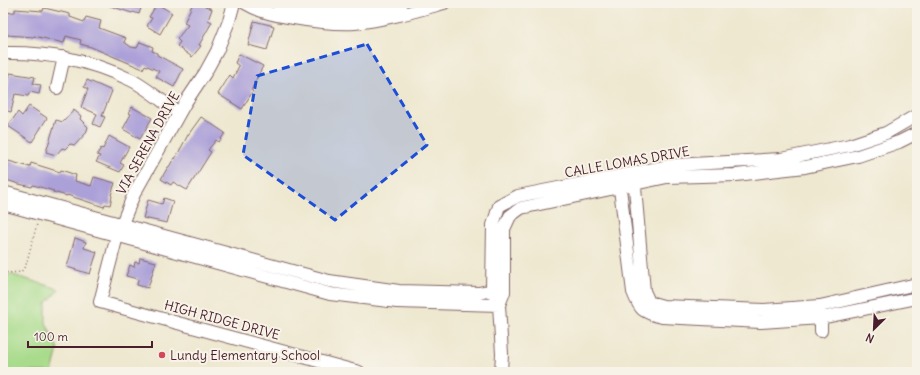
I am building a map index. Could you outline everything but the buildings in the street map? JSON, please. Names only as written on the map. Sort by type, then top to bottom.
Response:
[{"type":"street","name":"VIA SERENA DRIVE","points":[[100,302],[119,230],[134,194],[179,113],[205,73],[217,51],[229,21],[234,3]]},
{"type":"street","points":[[246,3],[253,8],[279,16],[311,22],[355,23],[397,7]]},
{"type":"street","points":[[276,3],[327,12],[444,3]]},
{"type":"street","points":[[3,53],[26,53],[64,57],[90,64],[132,81],[179,113]]},
{"type":"street","points":[[57,88],[64,57]]},
{"type":"street","name":"CALLE LOMAS DRIVE","points":[[499,206],[518,196],[551,195],[634,178],[736,175],[850,145],[886,133],[917,115]]},
{"type":"street","name":"CALLE LOMAS DRIVE","points":[[781,164],[805,167],[858,156],[899,142],[917,133]]},
{"type":"street","points":[[634,178],[644,291],[649,314],[662,317],[761,322],[917,298]]},
{"type":"street","points":[[619,181],[633,292],[639,307],[647,306]]},
{"type":"street","points":[[3,192],[12,202],[39,214],[119,230],[131,239],[240,263]]},
{"type":"street","name":"CALLE LOMAS DRIVE","points":[[510,216],[521,208],[551,195]]},
{"type":"street","points":[[12,202],[240,263],[330,294],[399,291],[479,292],[492,290],[504,292]]},
{"type":"street","points":[[499,305],[504,292],[504,229],[510,216],[499,206],[493,225],[492,290],[499,305],[502,354],[500,372]]},
{"type":"street","points":[[821,312],[917,284]]},
{"type":"street","points":[[369,293],[397,302],[499,305]]},
{"type":"street","name":"HIGH RIDGE DRIVE","points":[[100,302],[358,372]]},
{"type":"street","points":[[821,312],[822,331]]},
{"type":"path","points":[[3,270],[8,273],[21,272],[26,264],[39,214]]},
{"type":"highlighted area","points":[[367,44],[427,145],[335,220],[243,155],[257,76]]},
{"type":"green space","points":[[3,272],[59,289],[46,304],[46,323],[58,349],[52,372],[3,372]]},
{"type":"place","name":"Lundy Elementary School","points":[[162,355]]}]
